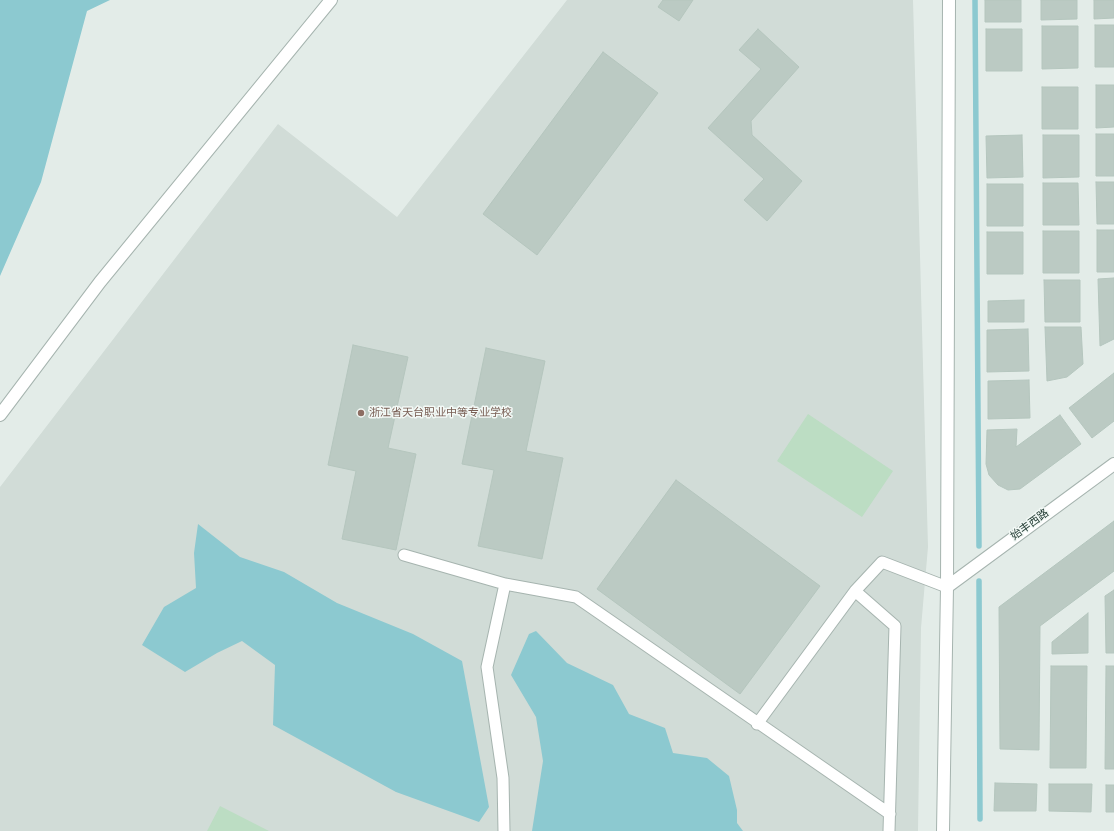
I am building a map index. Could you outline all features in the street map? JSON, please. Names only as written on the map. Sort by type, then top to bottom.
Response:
[{"type":"street","points":[[0,415],[100,282],[331,0]]},
{"type":"street","points":[[943,831],[947,587],[949,0]]},
{"type":"street","name":"始丰西路","points":[[947,587],[1114,464]]},
{"type":"lane","points":[[404,555],[505,584],[576,597],[757,724],[890,814]]},
{"type":"lane","points":[[757,724],[855,591],[882,562],[947,587]]},
{"type":"lane","points":[[504,831],[503,778],[487,667],[505,584]]},
{"type":"lane","points":[[855,591],[895,626],[889,831]]},
{"type":"shaded area","name":"浙江省天台职业中等专业学校","points":[[567,0],[913,0],[928,547],[921,628],[918,831],[0,831],[0,487],[278,124],[397,217]]},
{"type":"green space","points":[[808,414],[893,471],[862,517],[777,461]]},
{"type":"green space","points":[[220,806],[269,831],[207,831]]},
{"type":"water","points":[[0,0],[110,0],[87,11],[41,182],[0,276]]},
{"type":"water","points":[[198,524],[240,557],[284,572],[337,603],[413,634],[462,661],[489,807],[479,822],[396,792],[273,725],[275,665],[242,641],[217,653],[185,672],[142,645],[164,607],[196,588],[194,553]]},
{"type":"water","points":[[536,631],[567,663],[613,685],[629,714],[665,728],[673,753],[707,758],[729,776],[737,810],[737,823],[743,831],[532,831],[543,761],[536,717],[511,675],[529,634]]},
{"type":"building","points":[[663,0],[693,0],[679,21],[658,7]]},
{"type":"building","points":[[985,0],[1021,0],[1021,22],[985,22]]},
{"type":"building","points":[[1041,0],[1077,0],[1077,19],[1041,20]]},
{"type":"building","points":[[1094,0],[1114,0],[1114,18],[1094,19]]},
{"type":"building","points":[[1095,25],[1114,25],[1114,67],[1095,67]]},
{"type":"building","points":[[1042,26],[1078,26],[1078,68],[1042,69]]},
{"type":"building","points":[[758,29],[799,67],[751,121],[752,135],[802,181],[767,221],[744,200],[764,179],[708,128],[761,69],[739,50]]},
{"type":"building","points":[[986,29],[1022,29],[1022,71],[986,71]]},
{"type":"building","points":[[603,52],[658,93],[537,255],[483,214]]},
{"type":"building","points":[[1096,85],[1114,85],[1114,127],[1096,128]]},
{"type":"building","points":[[1042,87],[1078,87],[1078,129],[1042,129]]},
{"type":"building","points":[[1096,134],[1114,134],[1114,176],[1096,176]]},
{"type":"building","points":[[1022,135],[1023,177],[987,178],[986,136]]},
{"type":"building","points":[[1043,135],[1079,135],[1079,177],[1043,178]]},
{"type":"building","points":[[1096,182],[1114,182],[1114,224],[1097,224]]},
{"type":"building","points":[[1043,183],[1078,183],[1079,225],[1043,225]]},
{"type":"building","points":[[987,184],[1023,184],[1023,226],[987,226]]},
{"type":"building","points":[[1097,230],[1114,230],[1114,272],[1097,272]]},
{"type":"building","points":[[1043,231],[1079,231],[1079,273],[1043,273]]},
{"type":"building","points":[[987,232],[1023,232],[1023,274],[987,274]]},
{"type":"building","points":[[1114,278],[1114,339],[1100,346],[1098,279]]},
{"type":"building","points":[[1044,280],[1080,280],[1080,322],[1045,322]]},
{"type":"building","points":[[1024,300],[1024,322],[988,322],[988,301]]},
{"type":"building","points":[[1045,327],[1081,327],[1083,364],[1067,377],[1047,381]]},
{"type":"building","points":[[1028,329],[1029,371],[987,372],[987,330]]},
{"type":"building","points":[[353,345],[408,357],[388,448],[416,454],[396,550],[342,539],[356,471],[328,465]]},
{"type":"building","points":[[486,348],[545,361],[526,451],[563,458],[542,559],[478,546],[494,470],[462,464]]},
{"type":"building","points":[[1114,373],[1114,421],[1092,438],[1069,408]]},
{"type":"building","points":[[1029,380],[1030,418],[988,419],[988,381]]},
{"type":"building","points":[[1060,415],[1081,444],[1020,489],[1008,490],[998,485],[989,475],[986,464],[987,430],[1017,429],[1016,447]]},
{"type":"building","points":[[676,480],[820,586],[740,694],[597,589]]},
{"type":"building","points":[[1114,521],[1114,571],[1040,626],[1039,750],[1000,749],[999,607]]},
{"type":"building","points":[[1114,590],[1114,653],[1106,653],[1105,596]]},
{"type":"building","points":[[1088,613],[1088,653],[1052,654],[1052,642]]},
{"type":"building","points":[[1051,666],[1087,666],[1086,768],[1050,768]]},
{"type":"building","points":[[1106,666],[1114,666],[1114,769],[1105,769]]},
{"type":"building","points":[[995,783],[1037,784],[1036,811],[994,811]]},
{"type":"building","points":[[1049,784],[1092,784],[1091,812],[1049,811]]},
{"type":"building","points":[[1106,785],[1114,785],[1114,812],[1106,812]]},
{"type":"waterway","points":[[975,0],[979,546]]},
{"type":"waterway","points":[[979,581],[980,819]]},
{"type":"place","name":"浙江省天台职业中等专业学校","points":[[361,413]]}]
